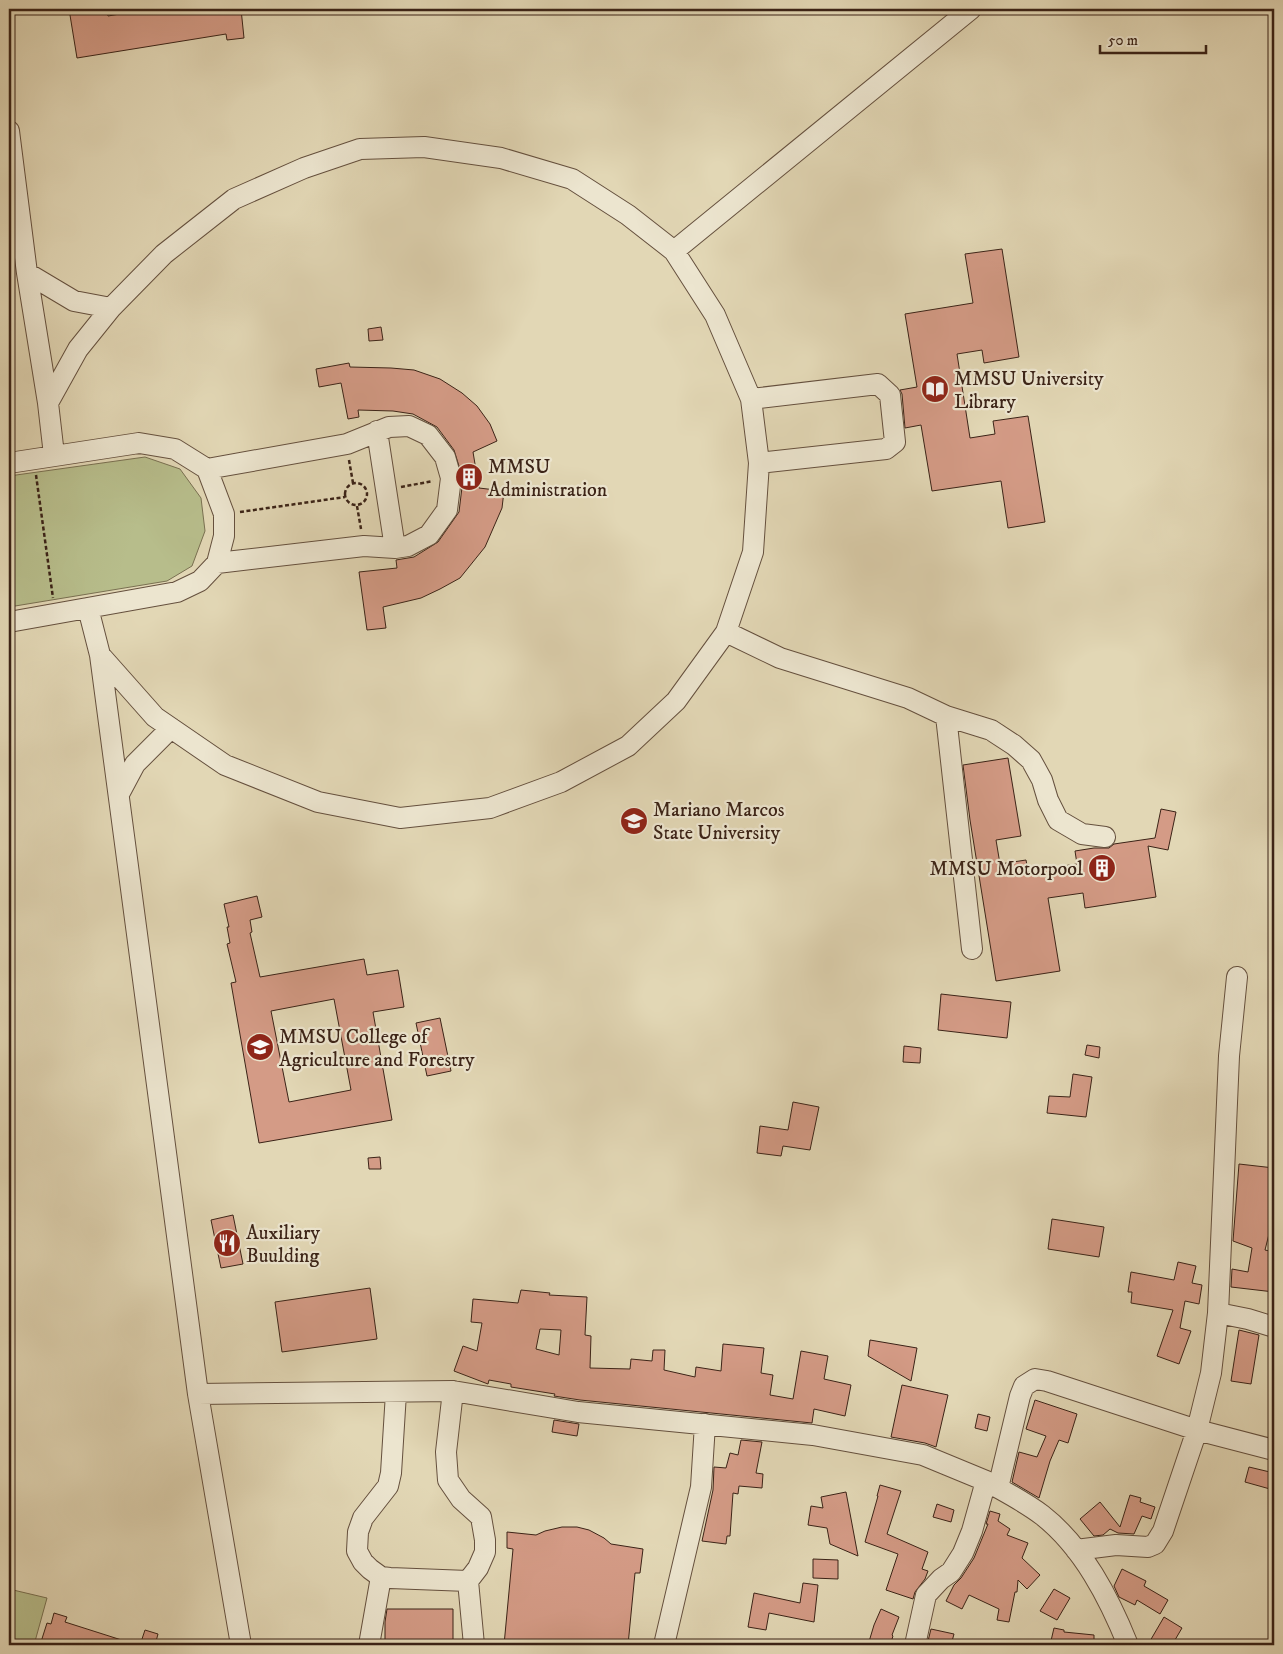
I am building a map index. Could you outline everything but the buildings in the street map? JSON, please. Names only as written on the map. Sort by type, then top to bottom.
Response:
[{"type":"street","points":[[674,251],[971,9]]},
{"type":"street","points":[[9,131],[48,403],[44,457]]},
{"type":"street","points":[[48,403],[78,349],[111,308],[164,254],[234,199],[304,168],[360,149],[424,146],[501,158],[572,179],[628,215],[674,251],[715,315],[751,399],[759,463],[753,552],[726,632],[676,701],[628,746],[561,782],[490,808],[400,818],[318,802],[225,765],[155,717],[100,655]]},
{"type":"street","points":[[28,273],[74,301],[111,308]]},
{"type":"street","points":[[751,399],[878,384],[890,395],[895,442],[886,449],[759,463]]},
{"type":"street","points":[[207,469],[347,444],[389,427],[409,426],[428,435],[445,456],[451,478],[448,510],[429,535],[408,546],[395,548],[364,546],[217,563]]},
{"type":"street","points":[[377,431],[395,548]]},
{"type":"street","points":[[9,463],[139,443],[176,449],[207,469],[224,514],[224,536],[217,563],[200,581],[176,592],[9,622]]},
{"type":"street","points":[[88,608],[100,655],[198,1394],[241,1645]]},
{"type":"street","points":[[726,632],[780,658],[908,698],[946,716],[991,730],[1014,745],[1031,760],[1042,780],[1048,800],[1058,820],[1082,834],[1105,837]]},
{"type":"street","points":[[946,716],[972,950]]},
{"type":"street","points":[[119,794],[135,764],[171,728]]},
{"type":"street","points":[[1076,1550],[1116,1544],[1148,1547],[1155,1544],[1163,1531],[1197,1430],[1211,1373],[1218,1313],[1229,1056],[1237,977]]},
{"type":"street","points":[[1218,1313],[1274,1326]]},
{"type":"street","points":[[915,1645],[926,1595],[941,1579],[951,1572],[963,1553],[992,1485],[1024,1386],[1035,1379],[1047,1381],[1197,1430],[1274,1450]]},
{"type":"street","points":[[198,1394],[453,1391],[578,1412],[813,1434],[923,1455],[992,1485],[1042,1515],[1076,1550],[1105,1595],[1128,1645]]},
{"type":"street","points":[[453,1391],[446,1452],[448,1480],[461,1499],[481,1516],[486,1540],[485,1552],[478,1568],[468,1581],[474,1645]]},
{"type":"street","points":[[396,1393],[391,1473],[388,1486],[363,1518],[358,1532],[357,1552],[370,1570],[381,1576],[468,1581]]},
{"type":"street","points":[[664,1645],[701,1487],[705,1424]]},
{"type":"street","points":[[369,1645],[381,1576]]},
{"type":"path","points":[[347,444],[353,483]]},
{"type":"path","points":[[44,457],[55,614]]},
{"type":"path","points":[[386,490],[451,478]]},
{"type":"path","points":[[353,483],[363,484],[368,492],[365,502],[357,506],[349,503],[345,497],[346,488],[353,483]]},
{"type":"path","points":[[224,514],[345,497]]},
{"type":"path","points":[[357,506],[364,546]]},
{"type":"green space","points":[[145,457],[180,469],[201,498],[205,531],[192,566],[167,581],[9,607],[9,476]]},
{"type":"green space","points":[[9,1589],[47,1598],[34,1645],[9,1645]]},
{"type":"place","name":"MMSU University Library","points":[[935,389]]},
{"type":"place","name":"MMSU Administration","points":[[469,477]]},
{"type":"place","name":"Mariano Marcos State University","points":[[634,821]]},
{"type":"place","name":"MMSU Motorpool","points":[[1102,868]]},
{"type":"place","name":"MMSU College of Agriculture and Forestry","points":[[260,1047]]},
{"type":"place","name":"Auxiliary Buulding","points":[[227,1243]]}]
